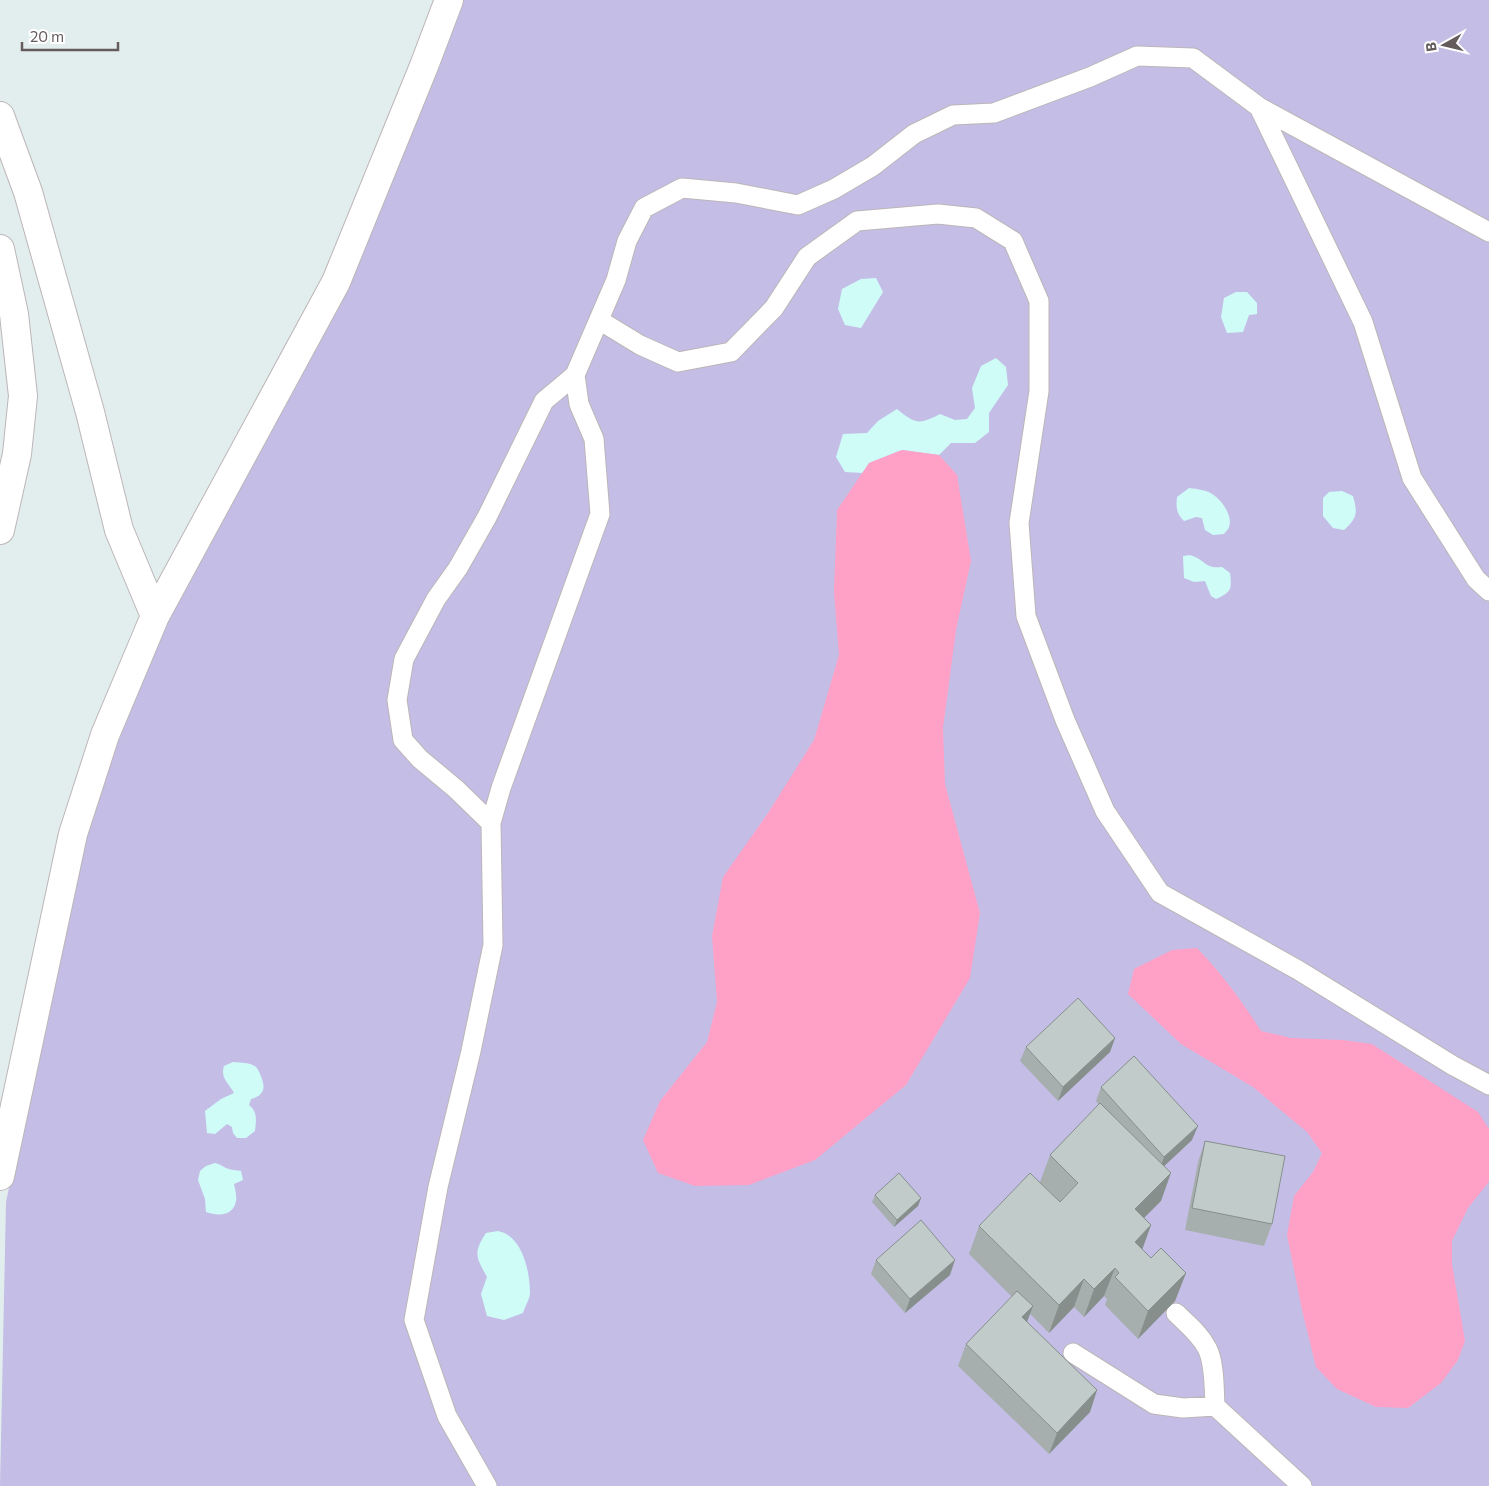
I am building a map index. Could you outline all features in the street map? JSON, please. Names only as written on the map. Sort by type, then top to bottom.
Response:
[{"type":"street","points":[[0,1176],[73,834],[105,735],[155,616],[336,282],[424,66],[448,0]]},
{"type":"street","points":[[0,116],[28,192],[90,412],[119,530],[155,616]]},
{"type":"street","points":[[0,249],[14,314],[23,396],[17,454],[0,530]]},
{"type":"lane","points":[[491,823],[456,789],[420,759],[403,740],[397,700],[404,660],[436,599],[458,568],[487,517],[544,401],[576,375],[616,280],[628,241],[644,208],[682,188],[736,192],[798,205],[834,189],[873,166],[914,134],[953,115],[994,113],[1090,77],[1138,56],[1193,58],[1259,107],[1489,232]]},
{"type":"lane","points":[[1259,107],[1363,322],[1412,478],[1476,579],[1489,591]]},
{"type":"lane","points":[[600,320],[640,345],[678,362],[722,354],[731,352],[774,308],[807,257],[857,221],[938,214],[976,218],[1013,241],[1039,300],[1039,391],[1019,523],[1026,616],[1065,720],[1105,811],[1160,893],[1298,970],[1452,1065],[1489,1085]]},
{"type":"lane","points":[[486,1486],[447,1416],[414,1320],[438,1187],[471,1051],[493,945],[491,823],[504,780],[600,514],[594,439],[579,404],[576,375]]},
{"type":"lane","points":[[1176,1313],[1208,1349],[1214,1377],[1215,1406],[1302,1486]]},
{"type":"lane","points":[[1073,1353],[1154,1404],[1183,1408],[1215,1406]]},
{"type":"shaded area","points":[[461,0],[1489,0],[1489,1486],[0,1486],[6,1202],[83,838],[116,738],[165,624]]},
{"type":"shaded area","points":[[902,450],[939,455],[957,475],[971,561],[956,630],[943,728],[945,784],[980,913],[970,978],[906,1085],[815,1160],[749,1185],[695,1186],[658,1173],[643,1140],[660,1101],[707,1042],[717,1002],[712,936],[723,877],[768,813],[814,740],[839,655],[834,592],[837,510],[869,463]]},
{"type":"shaded area","points":[[1197,948],[1231,988],[1261,1031],[1291,1038],[1343,1040],[1372,1044],[1478,1112],[1489,1129],[1489,1180],[1468,1208],[1452,1241],[1452,1264],[1465,1341],[1458,1360],[1441,1383],[1408,1408],[1376,1407],[1337,1389],[1316,1367],[1287,1235],[1294,1196],[1313,1172],[1322,1153],[1307,1132],[1253,1087],[1181,1044],[1128,994],[1134,969],[1172,950]]},
{"type":"sand","points":[[876,278],[883,292],[861,328],[845,325],[838,309],[842,289],[861,279]]},
{"type":"sand","points":[[1236,292],[1247,292],[1257,303],[1257,314],[1249,315],[1243,332],[1227,333],[1221,317],[1224,298]]},
{"type":"sand","points":[[996,358],[1006,367],[1008,385],[989,413],[989,432],[975,443],[951,443],[939,455],[902,450],[869,463],[863,473],[845,472],[836,457],[843,434],[867,433],[878,421],[897,409],[908,418],[917,421],[927,420],[940,414],[955,420],[967,419],[975,408],[972,388],[981,366]]},
{"type":"sand","points":[[1189,488],[1209,492],[1221,502],[1230,519],[1228,530],[1224,534],[1213,535],[1205,530],[1202,518],[1196,517],[1184,521],[1181,518],[1177,510],[1177,497]]},
{"type":"sand","points":[[1342,491],[1353,496],[1356,507],[1354,519],[1344,530],[1333,528],[1323,516],[1323,498],[1329,492]]},
{"type":"sand","points":[[1190,555],[1212,567],[1222,567],[1230,573],[1231,583],[1228,592],[1216,599],[1211,596],[1205,581],[1194,582],[1184,578],[1183,556]]},
{"type":"sand","points":[[233,1062],[254,1065],[263,1083],[262,1093],[251,1099],[249,1105],[255,1114],[256,1124],[255,1131],[246,1138],[237,1138],[233,1133],[232,1127],[227,1124],[215,1134],[207,1133],[205,1111],[221,1099],[234,1093],[223,1074],[224,1066]]},
{"type":"sand","points":[[215,1163],[228,1169],[241,1171],[243,1180],[234,1184],[236,1201],[232,1210],[224,1214],[206,1212],[205,1199],[198,1180],[200,1171],[206,1166]]},
{"type":"sand","points":[[498,1231],[507,1234],[519,1247],[529,1276],[530,1285],[530,1294],[523,1313],[504,1320],[487,1316],[481,1294],[487,1277],[478,1260],[479,1246],[486,1233]]},
{"type":"building","points":[[1078,998],[1115,1038],[1063,1087],[1026,1047]]},
{"type":"building","points":[[1134,1056],[1198,1126],[1164,1157],[1101,1087]]},
{"type":"building","points":[[1100,1103],[1171,1173],[1135,1209],[1151,1225],[1135,1242],[1151,1258],[1161,1248],[1186,1273],[1148,1311],[1115,1277],[1119,1273],[1115,1268],[1094,1289],[1084,1279],[1059,1305],[979,1226],[1030,1173],[1060,1202],[1078,1183],[1050,1155]]},
{"type":"building","points":[[1205,1141],[1285,1156],[1272,1224],[1192,1208]]},
{"type":"building","points":[[899,1173],[921,1198],[897,1220],[875,1195]]},
{"type":"building","points":[[921,1220],[955,1260],[910,1299],[876,1260]]},
{"type":"building","points":[[1017,1291],[1033,1306],[1022,1317],[1097,1390],[1057,1433],[966,1344]]}]
